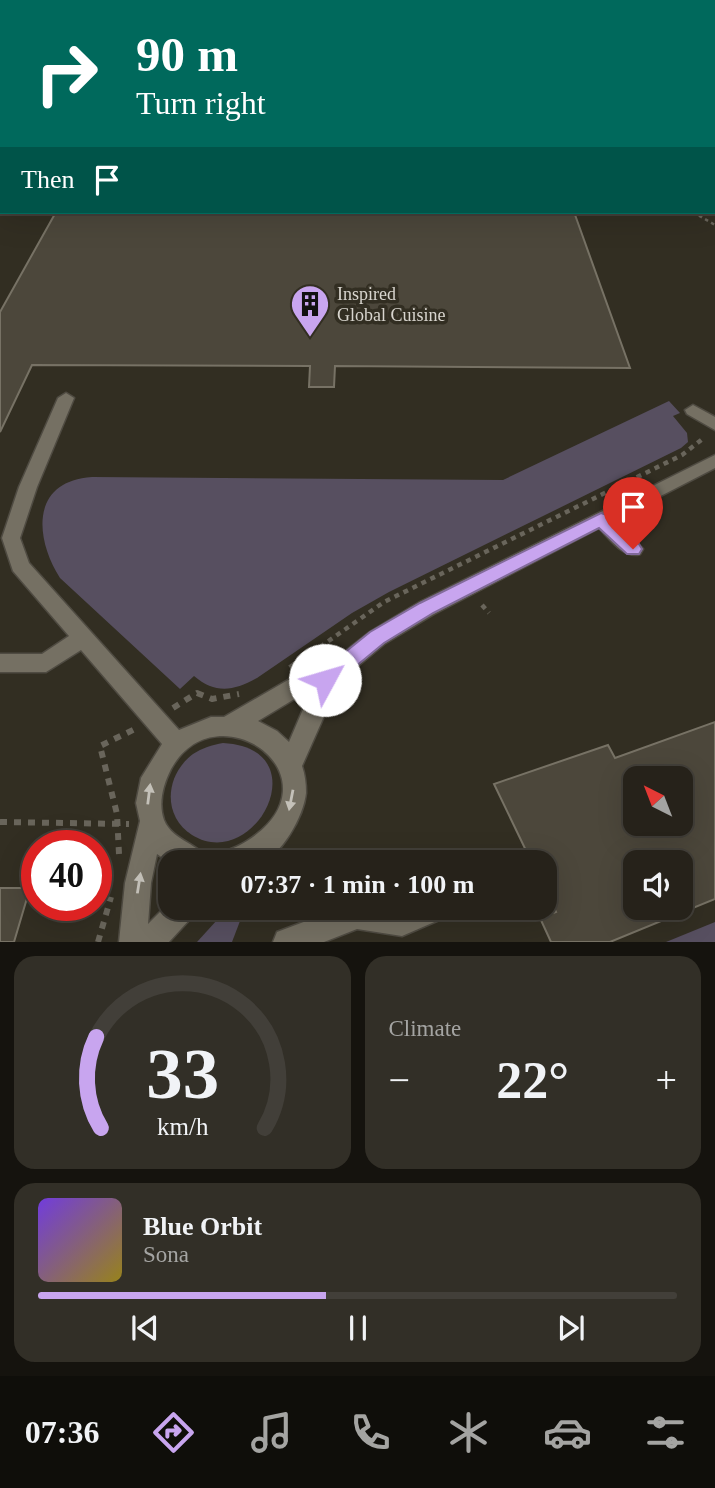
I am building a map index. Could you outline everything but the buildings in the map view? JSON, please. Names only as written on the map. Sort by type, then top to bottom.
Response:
[{"type":"street","points":[[66,398],[28,487],[11,538],[20,566],[81,639],[177,744]]},
{"type":"street","points":[[694,410],[715,425]]},
{"type":"street","points":[[231,725],[296,687],[325,680],[377,638],[427,608],[715,461]]},
{"type":"street","points":[[601,519],[633,549]]},
{"type":"street","points":[[0,663],[46,663],[81,639]]},
{"type":"street","points":[[290,766],[318,705],[325,680]]},
{"type":"street","points":[[132,942],[138,883],[151,824],[148,803],[151,781],[161,761],[177,744],[194,733],[231,725],[251,728],[267,736],[281,750],[290,766],[293,795],[279,829],[257,850]]},
{"type":"street","points":[[151,824],[161,842],[170,850]]},
{"type":"street","points":[[150,942],[171,920]]},
{"type":"street","points":[[287,942],[346,920]]},
{"type":"street","points":[[387,920],[407,920]]},
{"type":"path","points":[[696,214],[715,225]]},
{"type":"path","points":[[482,604],[489,613]]},
{"type":"path","points":[[100,746],[118,824],[117,866]]},
{"type":"path","points":[[0,822],[151,824]]},
{"type":"path","points":[[98,942],[113,888]]},
{"type":"shaded area","points":[[669,401],[680,413],[673,416],[687,433],[688,442],[681,448],[389,592],[352,613],[257,678],[232,688],[209,686],[194,676],[180,689],[60,578],[45,545],[43,514],[48,500],[58,489],[72,481],[92,477],[503,480]]},
{"type":"shaded area","points":[[223,743],[252,750],[268,765],[272,785],[268,806],[255,824],[237,838],[215,842],[192,835],[182,827],[172,807],[171,795],[177,773],[193,754]]},
{"type":"shaded area","points":[[217,920],[240,920],[232,942],[197,942]]},
{"type":"shaded area","points":[[715,922],[715,942],[666,942]]},
{"type":"place","name":"Inspired Global Cuisine","points":[[310,338]]},
{"type":"route","points":[[325,680],[377,638],[427,608],[601,519],[633,549]]}]
